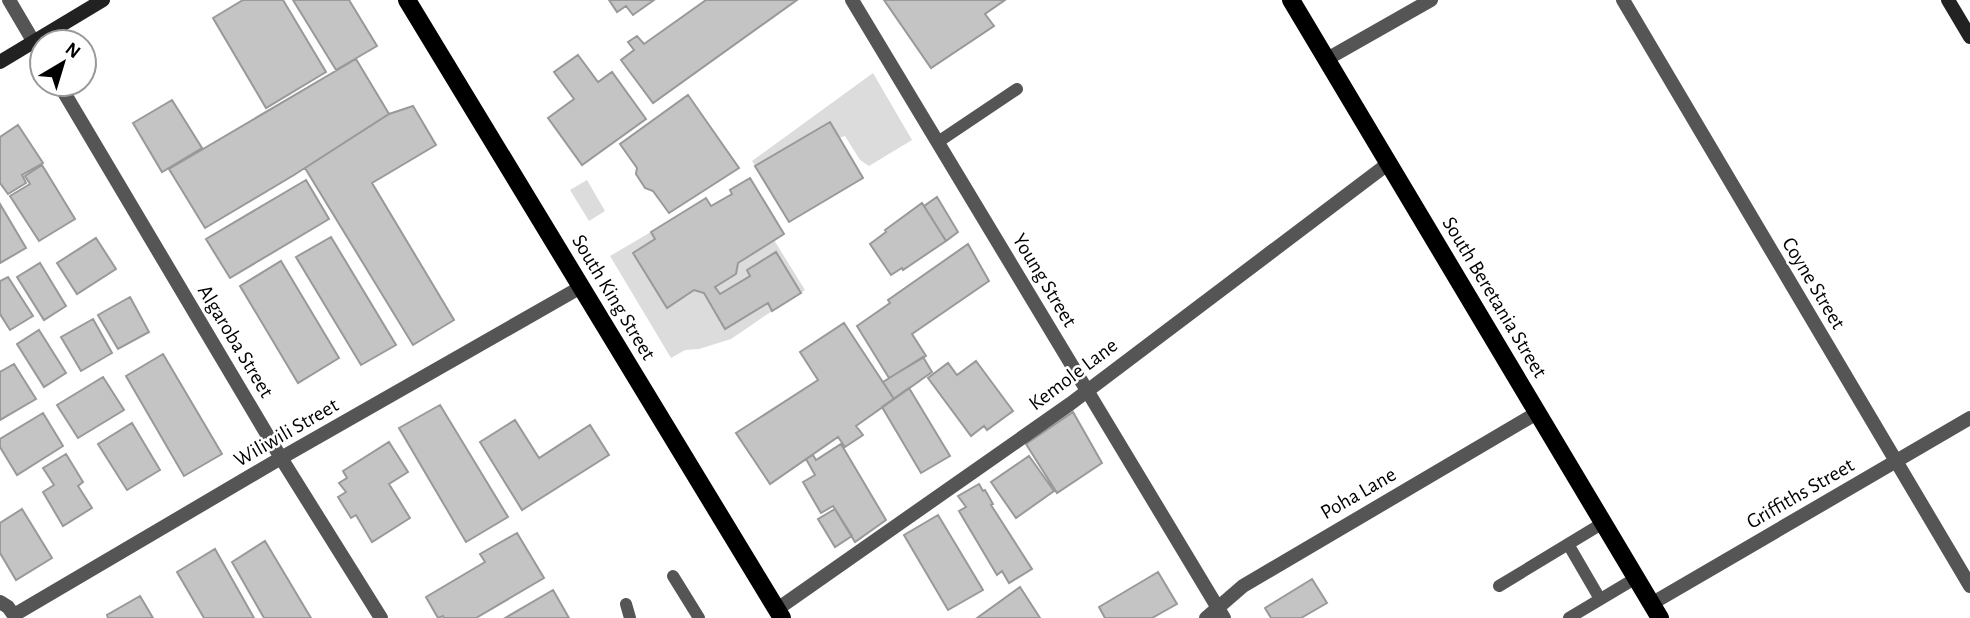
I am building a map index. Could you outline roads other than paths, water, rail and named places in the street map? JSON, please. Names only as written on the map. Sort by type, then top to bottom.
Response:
[{"type":"main road","points":[[52,28],[82,5],[103,0]]},
{"type":"main road","name":"South King Street","points":[[407,0],[779,614]]},
{"type":"main road","name":"South Beretania Street","points":[[1291,0],[1655,614]]},
{"type":"main road","points":[[1948,0],[1970,37]]},
{"type":"main road","points":[[0,62],[28,46]]},
{"type":"street","points":[[9,0],[28,32]]},
{"type":"street","name":"Young Street","points":[[852,0],[1221,613]]},
{"type":"street","points":[[1327,59],[1431,0]]},
{"type":"street","name":"Coyne Street","points":[[1623,0],[1970,586]]},
{"type":"street","name":"Algaroba Street","points":[[67,98],[281,458],[381,618]]},
{"type":"street","name":"Kemole Lane","points":[[779,614],[1070,404],[1390,163]]},
{"type":"street","name":"Wiliwili Street","points":[[15,617],[281,458],[581,287]]},
{"type":"street","name":"Poha Lane","points":[[1206,618],[1221,613],[1243,586],[1537,413]]},
{"type":"street","name":"Griffiths Street","points":[[1655,614],[1970,418]]},
{"type":"street","points":[[0,602],[15,617]]},
{"type":"lane","points":[[937,142],[1017,89]]},
{"type":"lane","points":[[1499,586],[1603,523]]},
{"type":"lane","points":[[1568,544],[1600,599]]},
{"type":"lane","points":[[673,576],[699,618]]},
{"type":"lane","points":[[1569,618],[1636,578]]},
{"type":"lane","points":[[626,604],[630,618]]}]
